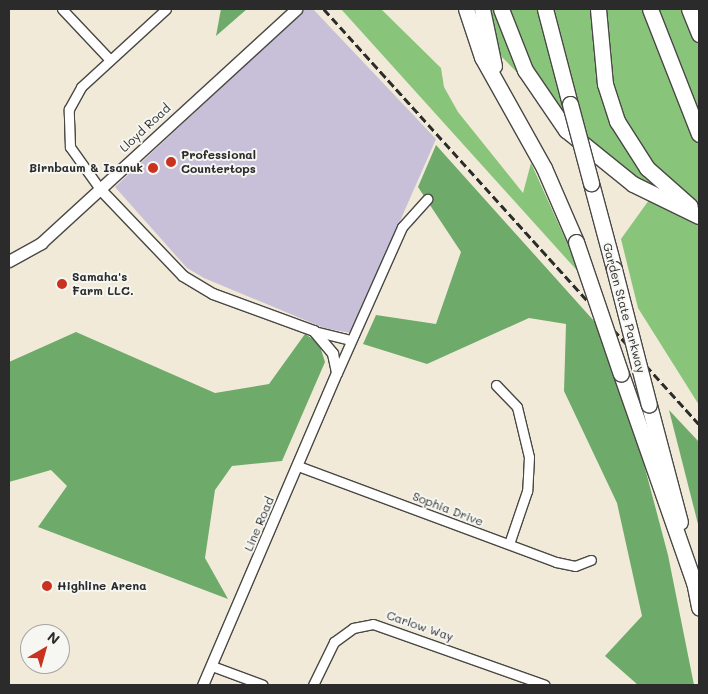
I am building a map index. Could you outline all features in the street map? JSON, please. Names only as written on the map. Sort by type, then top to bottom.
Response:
[{"type":"highway","points":[[466,9],[482,57],[554,188],[576,242],[695,585]]},
{"type":"highway","points":[[482,9],[490,53],[509,104]]},
{"type":"highway","points":[[501,9],[530,81],[566,130],[633,184],[699,214]]},
{"type":"highway","name":"Garden State Parkway","points":[[545,9],[614,269],[699,607]]},
{"type":"highway","points":[[598,9],[605,84],[623,134],[657,179],[699,214]]},
{"type":"highway","points":[[650,9],[699,134]]},
{"type":"highway","points":[[689,9],[699,34]]},
{"type":"highway","points":[[693,9],[699,20]]},
{"type":"main road","name":"Lloyd Road","points":[[9,261],[41,243],[296,9]]},
{"type":"street","points":[[62,9],[110,60]]},
{"type":"street","points":[[166,9],[75,95],[66,122],[72,153],[100,188],[171,266],[195,285],[314,331],[351,340]]},
{"type":"street","name":"Line Road","points":[[203,685],[298,466],[336,373],[402,227],[427,199]]},
{"type":"street","points":[[314,331],[332,354],[336,373]]},
{"type":"street","points":[[496,385],[517,407],[529,457],[527,491],[509,544]]},
{"type":"street","name":"Sophia Drive","points":[[298,466],[565,565],[591,560]]},
{"type":"street","name":"Carlow Way","points":[[313,685],[334,642],[353,628],[372,624],[545,685]]},
{"type":"street","points":[[212,666],[263,685]]},
{"type":"shaded area","points":[[305,9],[313,9],[436,139],[351,333],[324,328],[204,278],[187,268],[115,187]]},
{"type":"green space","points":[[221,9],[247,9],[216,36]]},
{"type":"green space","points":[[341,9],[381,9],[441,68],[444,87],[458,112],[523,193],[531,163],[582,276]]},
{"type":"green space","points":[[471,9],[699,9],[699,206],[640,182],[553,110],[502,57]]},
{"type":"green space","points":[[436,145],[603,331],[619,370],[668,555],[694,685],[638,685],[605,656],[642,616],[617,503],[564,391],[566,324],[529,318],[427,364],[363,344],[376,315],[436,324],[461,252],[418,187]]},
{"type":"green space","points":[[649,200],[699,220],[699,405],[638,308],[621,239]]},
{"type":"green space","points":[[76,332],[215,393],[269,384],[305,334],[319,343],[325,362],[282,461],[232,466],[215,490],[205,558],[228,599],[38,527],[67,486],[51,470],[9,482],[9,362]]},
{"type":"green space","points":[[669,410],[699,442],[699,528]]},
{"type":"railway","points":[[324,9],[699,424]]},
{"type":"place","name":"Professional Countertops","points":[[171,162]]},
{"type":"place","name":"Birnbaum & Isanuk","points":[[153,168]]},
{"type":"place","name":"Samaha's Farm LLC.","points":[[62,284]]},
{"type":"place","name":"Highline Arena","points":[[47,586]]}]
